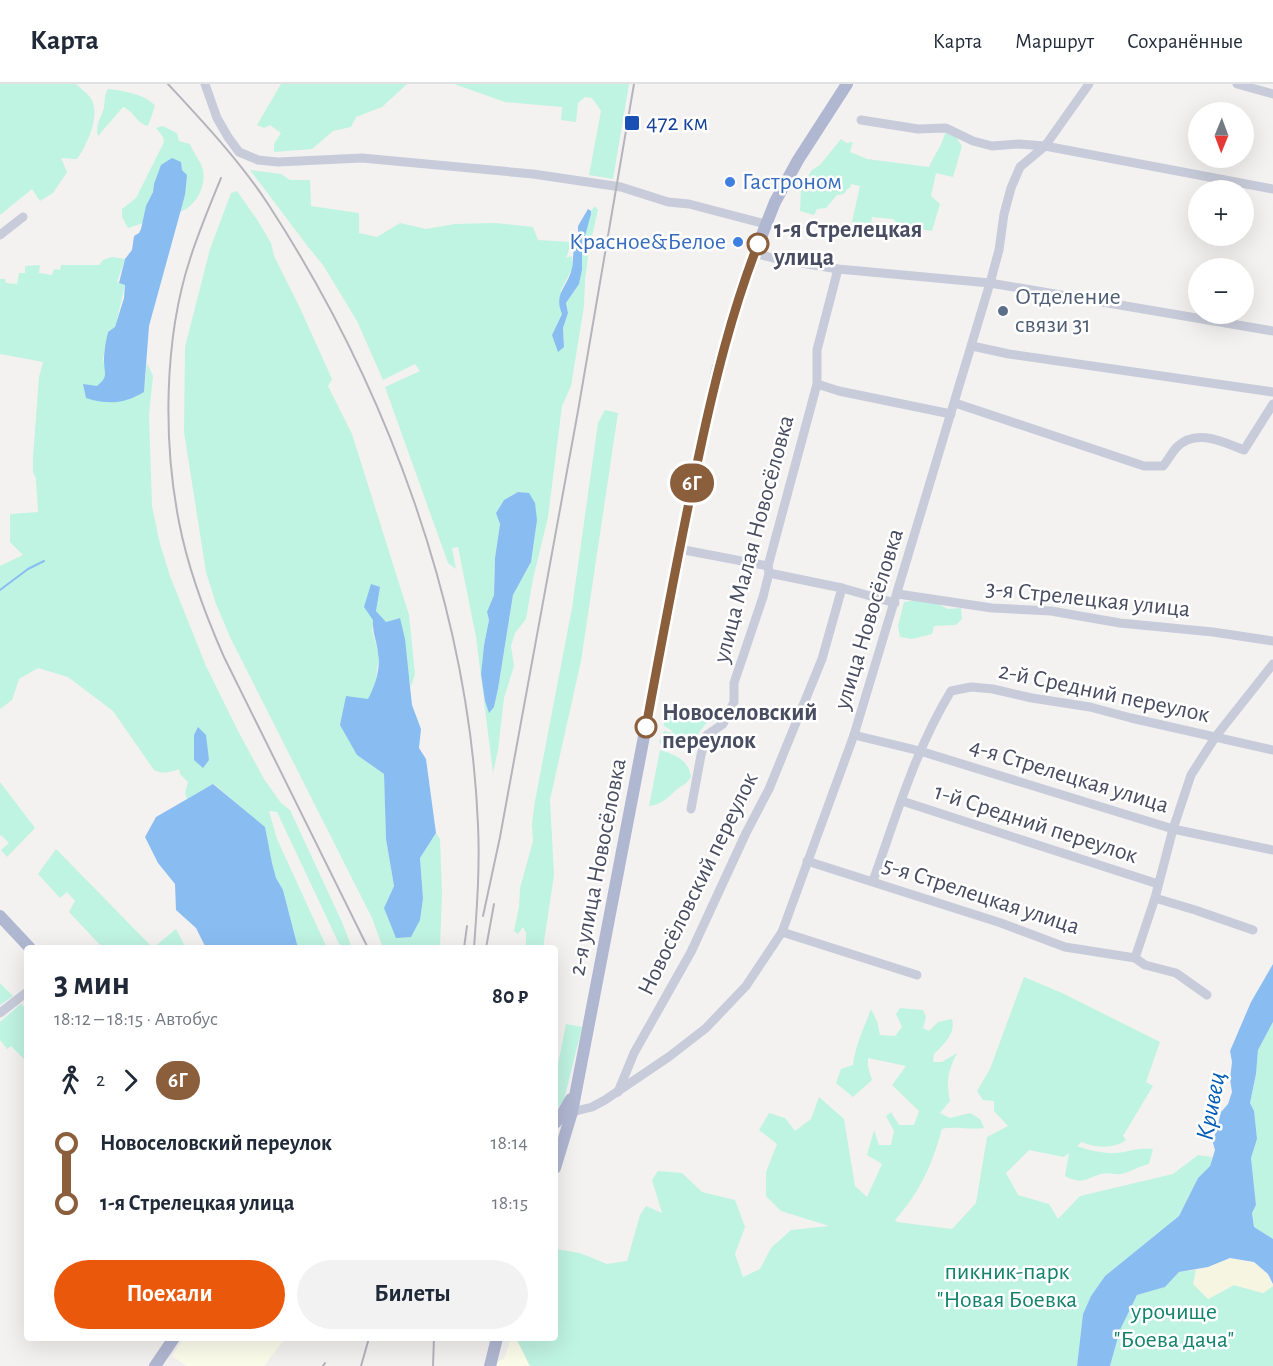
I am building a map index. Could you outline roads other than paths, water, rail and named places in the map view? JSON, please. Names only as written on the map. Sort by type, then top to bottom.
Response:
[{"type":"main road","name":"2-я улица Новосёловка","points":[[558,1159],[572,1112],[680,549],[717,371],[734,312],[765,224],[798,160],[847,84]]},
{"type":"main road","points":[[0,916],[27,945]]},
{"type":"main road","name":"2-я улица Новосёловка","points":[[558,1119],[567,1107],[578,1081]]},
{"type":"main road","name":"2-я улица Новосёловка","points":[[558,1142],[568,1127]]},
{"type":"main road","points":[[155,1366],[172,1341]]},
{"type":"main road","points":[[490,1366],[496,1341]]},
{"type":"street","points":[[205,84],[217,118],[228,137],[239,152],[258,160],[278,162],[362,158],[533,174],[625,188],[668,202],[689,204],[765,224]]},
{"type":"street","name":"улица Новосёловка","points":[[572,1112],[592,1107],[618,1092],[706,1028],[727,1008],[782,932],[854,735],[896,599],[990,284],[1011,188],[1020,167],[1045,146],[1089,84]]},
{"type":"street","points":[[1237,84],[1273,94]]},
{"type":"street","points":[[861,120],[918,129],[946,128],[974,141],[992,146],[1019,144],[1045,146],[1273,189]]},
{"type":"street","points":[[0,235],[23,217]]},
{"type":"street","points":[[754,253],[838,269],[990,284],[1273,331]]},
{"type":"street","name":"улица Малая Новосёловка","points":[[692,809],[701,755],[707,735],[723,724],[734,702],[734,682],[768,570],[817,384],[817,350],[838,269]]},
{"type":"street","points":[[972,346],[1009,354],[1273,392]]},
{"type":"street","points":[[817,384],[839,391],[951,414]]},
{"type":"street","points":[[955,403],[1144,466],[1164,466],[1177,447],[1197,437],[1208,438],[1244,450],[1273,404]]},
{"type":"street","name":"3-я Стрелецкая улица","points":[[680,549],[896,599],[992,608],[1051,610],[1120,623],[1214,632],[1273,641]]},
{"type":"street","name":"Новосёловский переулок","points":[[618,1092],[634,1053],[691,952],[769,789],[822,659],[842,588]]},
{"type":"street","points":[[1135,958],[1191,775],[1216,736],[1273,664]]},
{"type":"street","name":"2-й Средний переулок","points":[[873,881],[920,751],[951,691],[971,687],[1090,706],[1131,718],[1273,750]]},
{"type":"street","name":"4-я Стрелецкая улица","points":[[854,735],[920,751],[1173,829],[1273,850]]},
{"type":"street","name":"1-й Средний переулок","points":[[902,801],[1158,884]]},
{"type":"street","name":"5-я Стрелецкая улица","points":[[807,861],[1001,923],[1065,947],[1135,958],[1145,965],[1176,973],[1207,995]]},
{"type":"street","points":[[1155,898],[1253,930]]},
{"type":"street","points":[[782,932],[917,975]]},
{"type":"street","points":[[0,1013],[24,994]]},
{"type":"water","points":[[172,158],[181,162],[182,170],[187,175],[185,195],[149,326],[144,392],[130,399],[116,402],[102,402],[86,398],[83,384],[97,386],[105,374],[104,353],[108,332],[115,327],[124,298],[125,285],[119,283],[125,259],[132,250],[134,236],[141,229],[146,206],[161,165]]},
{"type":"water","points":[[588,209],[591,214],[582,247],[582,270],[579,284],[566,303],[568,313],[563,328],[564,347],[558,352],[552,335],[562,314],[560,295],[572,268],[574,248],[578,244],[578,226]]},
{"type":"water","points":[[518,492],[529,493],[535,503],[537,520],[531,562],[513,595],[498,689],[494,707],[489,713],[481,674],[489,620],[487,612],[494,595],[495,558],[500,524],[496,513],[504,500]]},
{"type":"water","points":[[371,584],[380,587],[376,611],[386,622],[400,618],[405,639],[412,705],[421,729],[419,748],[426,759],[436,833],[420,858],[423,898],[420,920],[411,937],[396,938],[384,908],[394,886],[386,839],[384,774],[357,755],[340,725],[346,696],[368,699],[377,677],[379,659],[373,620],[364,607]]},
{"type":"water","points":[[198,727],[206,735],[209,760],[203,768],[194,760],[194,735]]},
{"type":"water","points":[[213,784],[265,827],[276,878],[283,890],[297,945],[204,945],[196,928],[176,910],[175,884],[158,863],[145,837],[156,817]]},
{"type":"water","points":[[1273,964],[1273,1022],[1258,1050],[1250,1103],[1254,1111],[1257,1139],[1251,1158],[1256,1205],[1252,1213],[1254,1227],[1273,1239],[1273,1284],[1268,1274],[1254,1262],[1230,1258],[1208,1267],[1179,1272],[1165,1287],[1137,1295],[1120,1330],[1110,1366],[1077,1366],[1083,1314],[1091,1296],[1105,1276],[1179,1216],[1198,1178],[1210,1166],[1221,1112],[1228,1104],[1232,1092],[1230,1051],[1251,1002]]},
{"type":"waterway","points":[[0,590],[28,569],[44,561]]},
{"type":"railway","points":[[168,84],[245,172],[268,204],[311,274],[349,347],[384,423],[414,501],[439,581],[458,662],[471,743],[479,840],[474,945]]},
{"type":"railway","points":[[483,916],[500,837],[578,411],[634,84]]},
{"type":"railway","points":[[221,178],[190,259],[175,322],[171,356],[169,424],[170,458],[179,522],[198,591],[224,657],[367,945]]},
{"type":"railway","points":[[487,945],[494,904]]},
{"type":"railway","points":[[464,945],[467,926]]},
{"type":"railway","points":[[361,1366],[368,1341]]},
{"type":"railway","points":[[433,1366],[434,1341]]},
{"type":"place","name":"472 км","points":[[632,123]]},
{"type":"place","name":"Гастроном","points":[[730,182]]},
{"type":"place","name":"Красное&Белое","points":[[738,242]]},
{"type":"place","name":"1-я Стрелецкая улица","points":[[758,244]]},
{"type":"place","name":"Отделение связи 31","points":[[1003,311]]},
{"type":"place","name":"Новоселовский переулок","points":[[646,727]]},
{"type":"water label","name":"Кривец","points":[[1211,1106]]},
{"type":"park label","name":"пикник-парк \"Новая Боевка","points":[[1007,1286]]},
{"type":"park label","name":"урочище \"Боева дача\"","points":[[1174,1326]]}]
